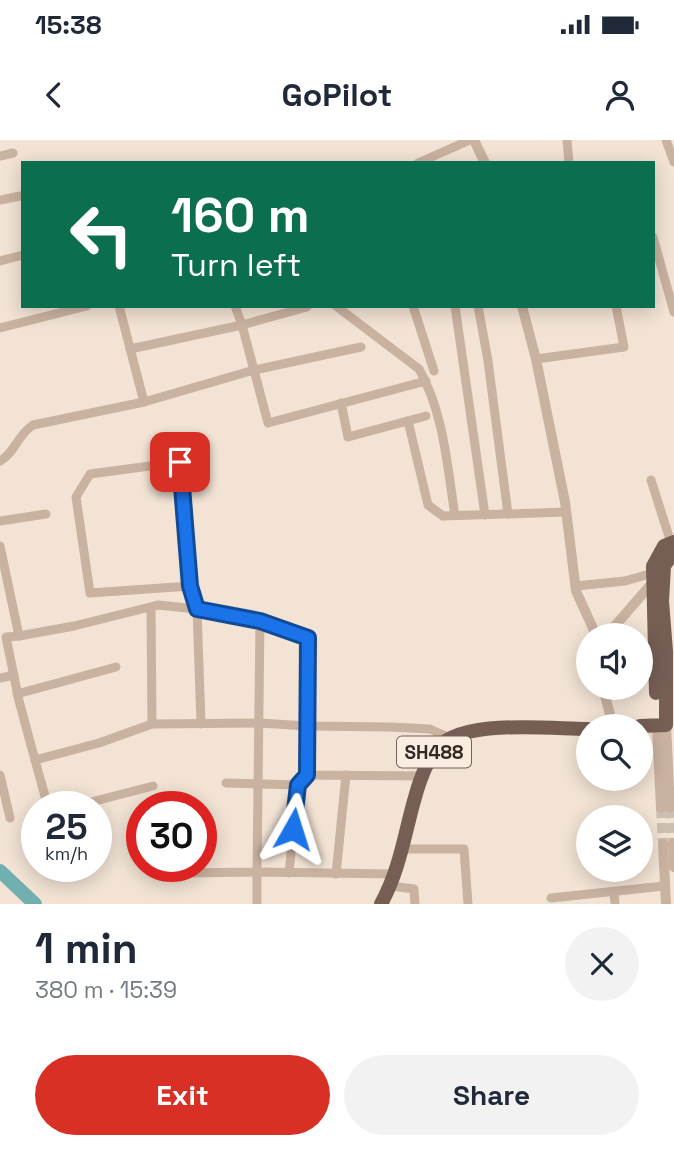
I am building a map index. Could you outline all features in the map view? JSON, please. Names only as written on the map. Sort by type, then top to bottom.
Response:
[{"type":"main road","points":[[664,546],[673,546],[664,566],[661,725],[653,577],[656,557],[664,546]]},
{"type":"main road","points":[[653,725],[661,725]]},
{"type":"main road","name":"SH488","points":[[381,904],[393,880],[422,776],[435,751],[450,738],[467,732],[496,729],[576,729]]},
{"type":"street","points":[[423,161],[472,140],[484,161]]},
{"type":"street","points":[[567,140],[569,161]]},
{"type":"street","points":[[666,140],[674,162]]},
{"type":"street","points":[[0,156],[13,153]]},
{"type":"street","points":[[0,200],[20,196]]},
{"type":"street","points":[[655,244],[674,312]]},
{"type":"street","points":[[0,261],[21,256]]},
{"type":"street","points":[[0,328],[80,308]]},
{"type":"street","points":[[120,308],[145,402]]},
{"type":"street","points":[[236,308],[268,423],[426,381]]},
{"type":"street","points":[[130,349],[303,308]]},
{"type":"street","points":[[339,308],[419,369],[426,381],[442,429],[454,516]]},
{"type":"street","points":[[414,308],[435,371]]},
{"type":"street","points":[[455,308],[485,514]]},
{"type":"street","points":[[478,308],[508,514]]},
{"type":"street","points":[[523,308],[536,359],[566,512],[576,586],[591,623]]},
{"type":"street","points":[[536,359],[624,347],[615,308]]},
{"type":"street","points":[[0,461],[33,425],[145,402],[254,370],[361,347]]},
{"type":"street","points":[[341,403],[348,437],[426,416]]},
{"type":"street","points":[[408,421],[428,505],[443,516],[566,512]]},
{"type":"street","points":[[190,586],[90,593],[76,497],[90,474],[180,462],[190,586],[197,609],[201,724]]},
{"type":"street","points":[[650,480],[673,546]]},
{"type":"street","points":[[0,522],[46,514]]},
{"type":"street","points":[[0,546],[19,636]]},
{"type":"street","points":[[576,586],[653,577]]},
{"type":"street","points":[[617,623],[653,577]]},
{"type":"street","points":[[44,791],[3,637],[19,636],[158,606],[197,609],[260,621],[308,638],[307,775],[298,785],[289,873]]},
{"type":"street","points":[[151,608],[152,724]]},
{"type":"street","points":[[257,904],[260,621]]},
{"type":"street","points":[[17,694],[116,667]]},
{"type":"street","points":[[0,678],[14,676]]},
{"type":"street","points":[[35,760],[99,743],[152,724],[260,723],[430,729],[450,738]]},
{"type":"street","points":[[661,725],[666,808]]},
{"type":"street","points":[[0,775],[10,818]]},
{"type":"street","points":[[307,775],[422,776]]},
{"type":"street","points":[[336,874],[346,775]]},
{"type":"street","points":[[226,783],[298,785]]},
{"type":"street","points":[[112,797],[153,786]]},
{"type":"street","points":[[668,844],[674,867]]},
{"type":"street","points":[[666,904],[664,886],[668,844]]},
{"type":"street","points":[[402,849],[464,849],[468,904]]},
{"type":"street","points":[[217,873],[336,874],[393,880],[414,889],[415,904]]},
{"type":"street","points":[[551,898],[664,886]]},
{"type":"street","points":[[614,892],[615,904]]},
{"type":"waterway","points":[[0,871],[35,904]]},
{"type":"tunnel","points":[[661,808],[663,844]]},
{"type":"tunnel","points":[[670,808],[673,843]]},
{"type":"route","points":[[180,462],[190,586],[197,609],[260,621],[308,638],[307,775],[298,785],[293,829]]}]
